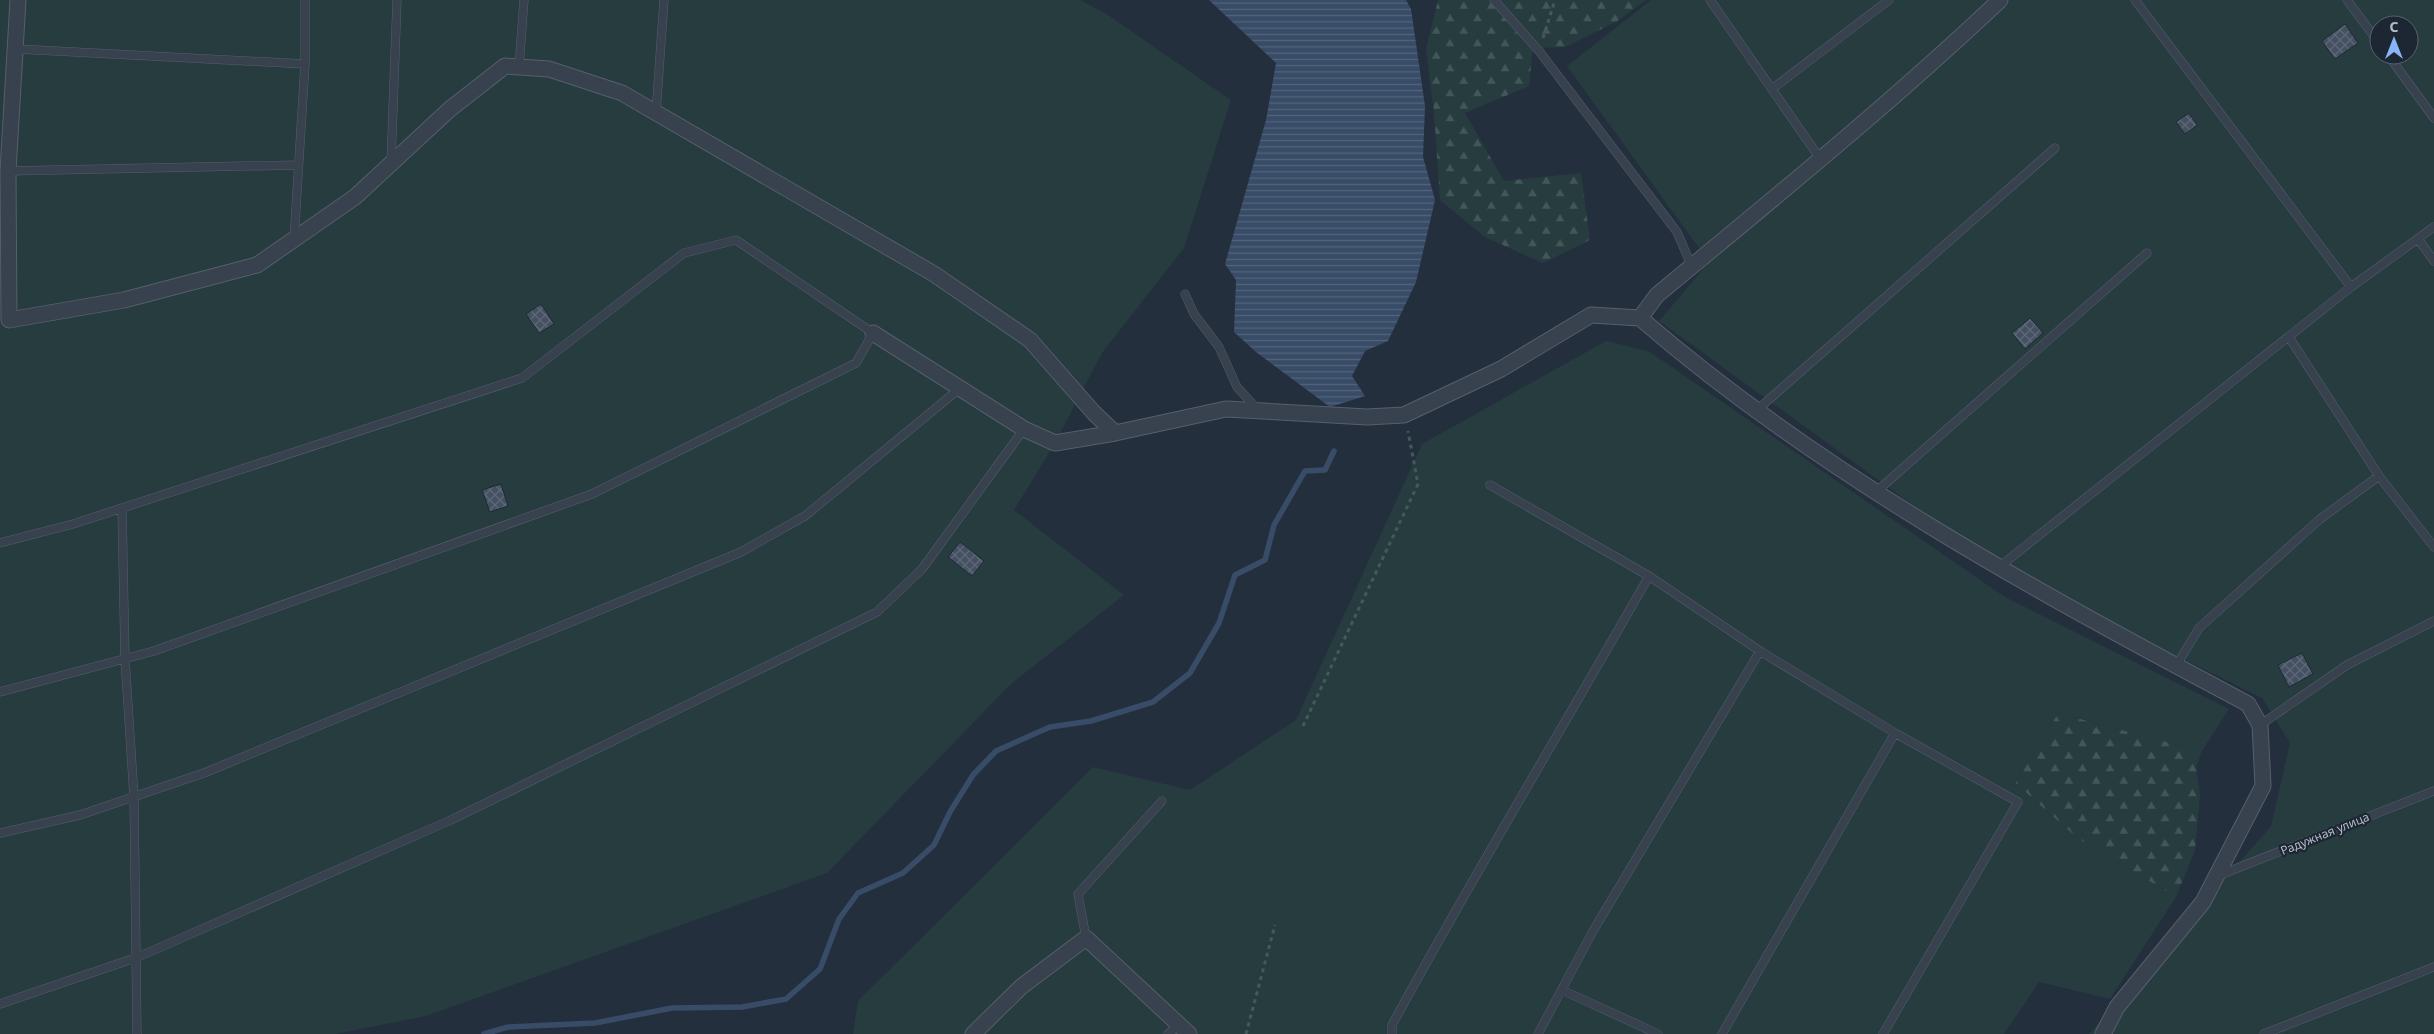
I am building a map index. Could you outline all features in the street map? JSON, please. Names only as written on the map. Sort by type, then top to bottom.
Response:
[{"type":"street","points":[[18,0],[17,49],[8,171],[9,320],[124,300],[257,265],[355,197],[450,109],[505,66],[550,69],[622,93],[934,274],[1030,340],[1094,413],[1115,433]]},
{"type":"street","points":[[1640,318],[1657,295],[1821,160],[2000,0]]},
{"type":"street","points":[[872,332],[1024,429],[1055,443],[1115,433],[1226,408],[1368,416],[1404,415],[1501,369],[1591,315],[1640,318],[1680,352],[1820,456],[1999,567],[2248,704],[2260,725],[2263,786],[2203,902],[2117,1008],[2103,1034]]},
{"type":"street","points":[[973,1034],[1022,987],[1086,938],[1179,1031]]},
{"type":"lane","points":[[294,240],[297,165],[305,64],[305,0]]},
{"type":"lane","points":[[391,164],[397,0]]},
{"type":"lane","points":[[519,67],[524,0]]},
{"type":"lane","points":[[656,113],[664,0]]},
{"type":"lane","points":[[1494,0],[1539,51],[1677,232],[1692,267]]},
{"type":"lane","points":[[1710,0],[1821,160]]},
{"type":"lane","points":[[1772,90],[1889,0]]},
{"type":"lane","points":[[2135,0],[2351,287]]},
{"type":"lane","points":[[2347,0],[2369,30]]},
{"type":"lane","points":[[17,49],[305,64]]},
{"type":"lane","points":[[2395,65],[2434,118]]},
{"type":"lane","points":[[1758,410],[2055,148]]},
{"type":"lane","points":[[8,171],[297,165]]},
{"type":"lane","points":[[1999,567],[2351,287],[2434,227]]},
{"type":"lane","points":[[2418,239],[2434,261]]},
{"type":"lane","points":[[0,543],[73,524],[522,378],[684,253],[736,240],[872,332],[856,363],[592,494],[154,651],[0,692]]},
{"type":"lane","points":[[1877,491],[2147,253]]},
{"type":"lane","points":[[1185,294],[1194,314],[1219,347],[1237,387],[1258,410]]},
{"type":"lane","points":[[2289,337],[2379,476],[2434,547]]},
{"type":"lane","points":[[0,833],[80,815],[204,773],[741,552],[805,516],[960,389]]},
{"type":"lane","points":[[0,1004],[138,958],[451,820],[877,612],[922,570],[1024,429]]},
{"type":"lane","points":[[2176,666],[2199,628],[2320,520],[2379,476]]},
{"type":"lane","points":[[1490,485],[1649,576],[1760,651],[1895,733],[2018,802],[1882,1034]]},
{"type":"lane","points":[[122,508],[125,659],[134,797],[138,958],[137,1034]]},
{"type":"lane","points":[[1392,1034],[1392,1025],[1433,950],[1565,725],[1649,576]]},
{"type":"lane","points":[[2260,725],[2347,665],[2434,621]]},
{"type":"lane","points":[[1538,1034],[1593,931],[1760,651]]},
{"type":"lane","points":[[1722,1034],[1895,733]]},
{"type":"lane","name":"Радужная улица","points":[[2216,877],[2434,790]]},
{"type":"lane","points":[[1086,938],[1078,894],[1162,801]]},
{"type":"lane","points":[[2264,1034],[2434,967]]},
{"type":"lane","points":[[1562,990],[1658,1034]]},
{"type":"path","points":[[1539,51],[1556,0]]},
{"type":"path","points":[[1303,726],[1418,484],[1404,415]]},
{"type":"path","points":[[1246,1034],[1275,925]]},
{"type":"green space","points":[[0,0],[1080,0],[1105,13],[1231,100],[1184,248],[1102,353],[1055,443],[1014,510],[1124,595],[1011,684],[827,873],[426,1016],[335,1034],[0,1034]]},
{"type":"green space","points":[[1438,0],[1646,0],[1616,22],[1565,47],[1533,48],[1529,86],[1465,113],[1504,181],[1581,173],[1590,240],[1543,263],[1485,237],[1440,200],[1434,113],[1426,49]]},
{"type":"green space","points":[[1651,0],[2434,0],[2434,1034],[2089,1034],[2271,826],[2290,743],[2262,698],[2001,569],[1659,321],[1709,262],[1567,66]]},
{"type":"green space","points":[[1606,341],[1650,352],[2005,597],[2229,709],[2202,751],[2058,713],[2015,783],[2077,838],[2176,897],[2110,999],[2039,982],[2004,1034],[853,1034],[858,1001],[1093,767],[1190,790],[1296,720],[1422,444]]},
{"type":"green space","points":[[2058,713],[2202,751],[2196,767],[2200,796],[2195,850],[2176,897],[2077,838],[2015,783]]},
{"type":"water","points":[[1209,0],[1406,0],[1411,9],[1425,106],[1423,157],[1435,200],[1416,282],[1388,341],[1365,351],[1352,376],[1365,396],[1330,407],[1256,352],[1234,332],[1236,280],[1225,264],[1266,120],[1276,63]]},
{"type":"building","points":[[2345,24],[2358,43],[2335,59],[2322,41]]},
{"type":"building","points":[[2189,113],[2197,125],[2185,134],[2176,122]]},
{"type":"building","points":[[541,304],[554,324],[539,333],[526,314]]},
{"type":"building","points":[[2030,318],[2043,333],[2025,349],[2012,333]]},
{"type":"building","points":[[501,484],[508,506],[490,512],[482,490]]},
{"type":"building","points":[[960,542],[984,561],[972,576],[948,557]]},
{"type":"building","points":[[2302,653],[2313,674],[2289,687],[2278,665]]},
{"type":"waterway","points":[[484,1034],[508,1027],[595,1023],[672,1008],[742,1007],[786,999],[820,969],[839,919],[858,893],[903,873],[934,845],[950,812],[973,775],[996,751],[1050,727],[1091,721],[1153,702],[1190,673],[1219,623],[1235,575],[1265,560],[1274,525],[1305,471],[1325,470],[1334,451]]}]
